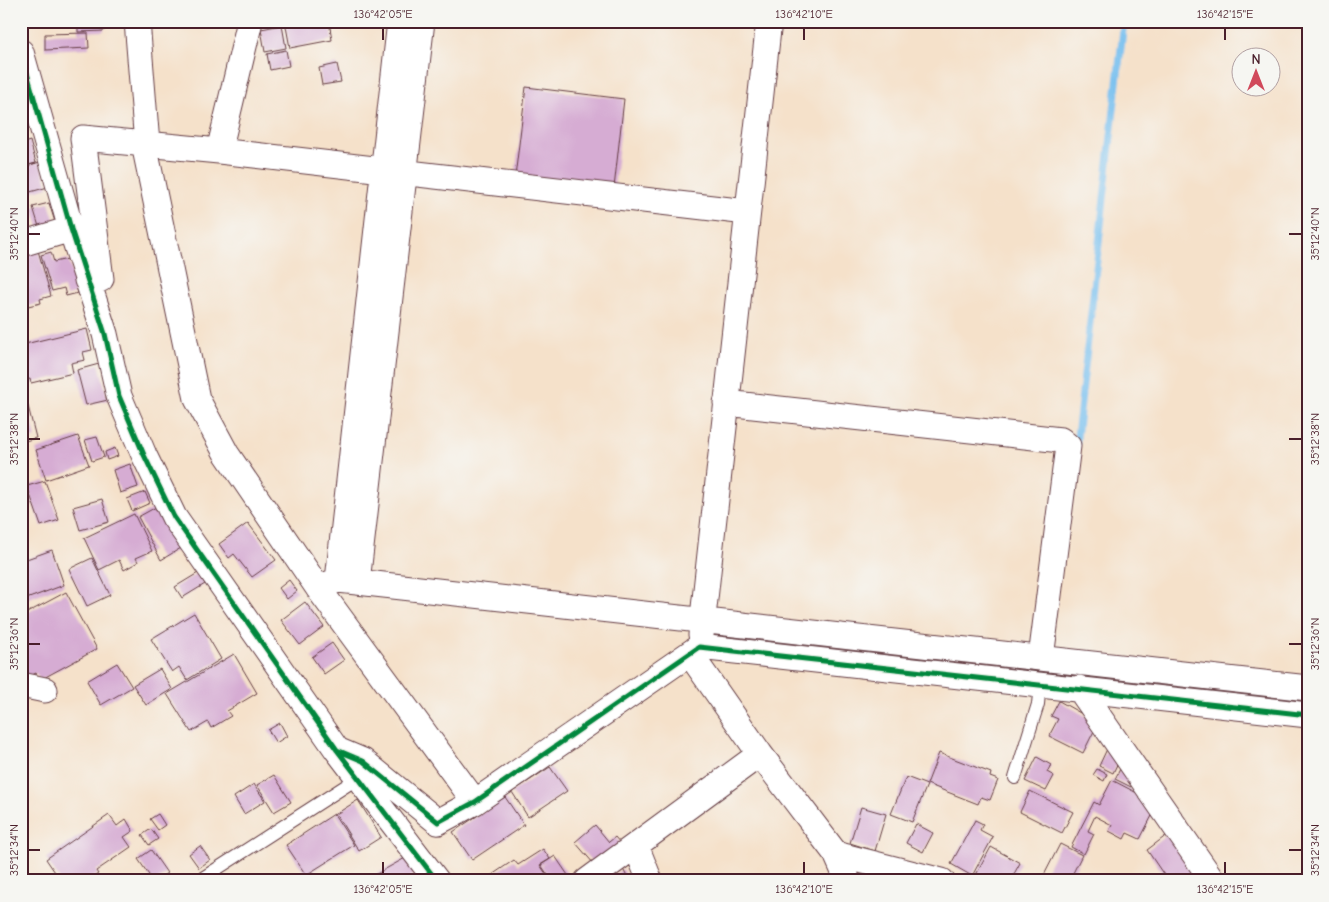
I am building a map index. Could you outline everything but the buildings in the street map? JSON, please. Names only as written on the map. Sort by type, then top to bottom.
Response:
[{"type":"street","points":[[137,21],[146,144],[197,398],[226,453],[338,583],[475,802]]},
{"type":"street","points":[[394,173],[400,21]]},
{"type":"street","points":[[338,583],[394,173],[422,21]]},
{"type":"street","points":[[768,21],[702,620],[695,650],[760,754],[836,854],[848,881]]},
{"type":"street","points":[[219,151],[251,22]]},
{"type":"street","points":[[21,52],[71,229],[105,334],[119,396],[144,455],[174,517],[430,879]]},
{"type":"street","points":[[87,280],[102,279],[83,138],[219,151],[394,173],[748,212]]},
{"type":"street","points":[[21,244],[71,229]]},
{"type":"street","points":[[726,403],[1061,440],[1068,446],[1041,658]]},
{"type":"street","points":[[338,583],[702,620],[1308,688]]},
{"type":"street","points":[[337,750],[363,762],[438,822],[475,802],[695,650],[1079,688],[1308,715]]},
{"type":"street","points":[[21,685],[45,690]]},
{"type":"street","points":[[1079,688],[1213,881]]},
{"type":"street","points":[[587,881],[760,754]]},
{"type":"street","points":[[636,846],[650,881]]},
{"type":"street","points":[[836,854],[942,881]]},
{"type":"lane","points":[[1015,778],[1038,704],[1040,684]]},
{"type":"lane","points":[[198,881],[358,778]]},
{"type":"waterway","points":[[1076,446],[1124,21]]},
{"type":"cycle path","points":[[21,52],[71,229],[105,334],[119,396],[144,455],[174,517],[337,750],[437,881]]},
{"type":"cycle path","points":[[337,750],[363,761],[438,822],[475,802],[699,647],[1308,715]]}]
